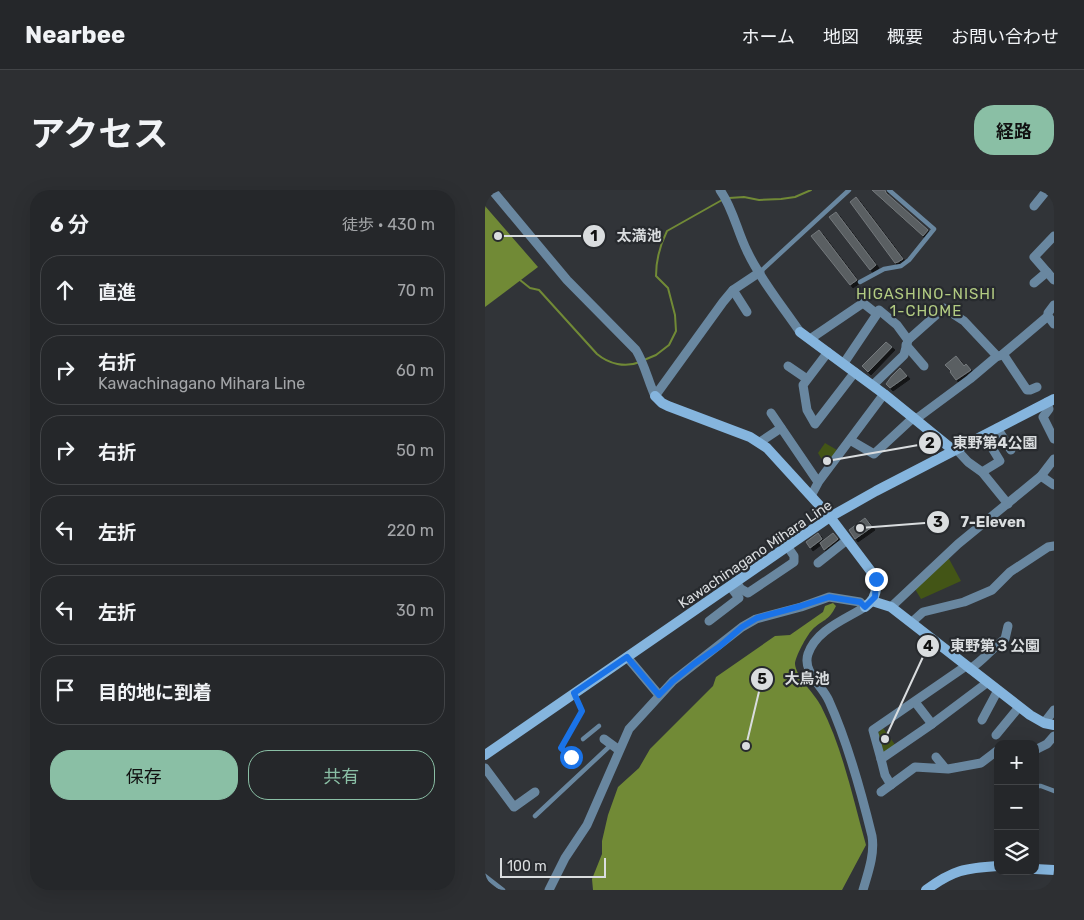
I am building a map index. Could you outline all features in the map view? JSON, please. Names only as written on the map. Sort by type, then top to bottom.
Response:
[{"type":"street","points":[[493,190],[567,280],[636,350],[644,363],[655,396],[668,406],[760,442],[830,517],[867,564],[876,579],[875,597],[869,604],[823,631],[810,650],[807,660],[810,672],[827,697],[841,730],[872,836],[872,855],[863,890]]},
{"type":"street","points":[[720,190],[729,205],[747,251],[800,332],[885,394],[982,472],[1008,504]]},
{"type":"street","points":[[1034,206],[1047,190]]},
{"type":"street","points":[[1054,236],[1034,257],[1054,280]]},
{"type":"street","points":[[655,396],[733,290],[760,272]]},
{"type":"street","points":[[1034,283],[1047,272]]},
{"type":"street","points":[[733,290],[747,312]]},
{"type":"street","points":[[810,339],[863,303],[877,314],[844,363]]},
{"type":"street","points":[[849,440],[874,454],[915,418],[1051,320],[1048,312],[1054,305]]},
{"type":"street","points":[[873,385],[903,355],[907,343],[944,308],[964,321],[1000,355],[1027,390],[1037,387]]},
{"type":"street","points":[[879,310],[897,325],[907,343],[924,366]]},
{"type":"street","points":[[828,352],[803,385],[807,410],[815,424],[855,372]]},
{"type":"street","points":[[788,366],[807,379]]},
{"type":"street","points":[[811,496],[818,482],[885,394]]},
{"type":"street","points":[[1051,400],[1049,409],[1043,417],[1054,439]]},
{"type":"street","name":"Kawachinagano Mihara Line","points":[[485,755],[830,517],[1051,400]]},
{"type":"street","points":[[771,413],[818,482]]},
{"type":"street","points":[[760,442],[781,428]]},
{"type":"street","points":[[997,428],[1011,450]]},
{"type":"street","points":[[982,472],[1000,461],[984,435]]},
{"type":"street","points":[[891,607],[958,544],[1041,476],[1054,459]]},
{"type":"street","points":[[1041,476],[1054,485]]},
{"type":"street","points":[[818,563],[847,540]]},
{"type":"street","points":[[733,584],[747,593],[794,562],[794,556],[787,546]]},
{"type":"street","points":[[912,622],[923,612],[964,602],[992,590],[1010,572],[1048,547],[1054,546]]},
{"type":"street","points":[[709,621],[739,598],[733,584]]},
{"type":"street","points":[[549,890],[565,858],[589,821],[611,744],[629,729],[673,681],[742,627],[757,618],[829,597],[891,607],[1019,707],[1049,724],[1054,710]]},
{"type":"street","points":[[891,785],[885,774],[873,730],[985,658],[996,642],[1005,640],[1008,626]]},
{"type":"street","points":[[627,657],[659,695]]},
{"type":"street","points":[[881,759],[988,682]]},
{"type":"street","points":[[982,720],[998,690]]},
{"type":"street","points":[[915,702],[932,724]]},
{"type":"street","points":[[996,734],[1019,707]]},
{"type":"street","points":[[1039,748],[1047,744],[1054,736]]},
{"type":"street","points":[[881,792],[915,768],[945,768],[981,763],[994,753]]},
{"type":"street","points":[[936,757],[945,768]]},
{"type":"street","points":[[485,768],[514,807],[535,792]]},
{"type":"street","points":[[926,890],[953,872],[994,866]]},
{"type":"street","points":[[1039,869],[1054,870]]},
{"type":"lane","points":[[760,272],[849,190]]},
{"type":"lane","points":[[860,282],[884,269],[901,266],[909,260],[934,228],[889,190]]},
{"type":"lane","points":[[571,757],[561,748],[582,711],[574,693]]},
{"type":"lane","points":[[535,816],[611,744],[597,728],[583,739]]},
{"type":"lane","points":[[1039,786],[1054,791]]},
{"type":"lane","points":[[485,876],[503,890]]},
{"type":"shaded area","points":[[485,206],[538,267],[485,307]]},
{"type":"shaded area","points":[[825,443],[837,450],[828,470],[818,453]]},
{"type":"shaded area","points":[[948,557],[961,581],[921,599],[915,589]]},
{"type":"shaded area","points":[[833,603],[836,606],[828,618],[816,626],[804,641],[795,664],[802,680],[818,701],[829,722],[847,774],[866,845],[842,890],[593,890],[592,879],[602,854],[602,841],[608,815],[618,787],[639,768],[650,749],[713,686],[716,677],[775,636],[790,635],[823,612],[825,606]]},
{"type":"shaded area","points":[[883,728],[896,746],[886,753],[883,752],[878,733]]},
{"type":"building","points":[[872,190],[885,190],[886,193],[928,230],[923,236]]},
{"type":"building","points":[[856,197],[903,259],[895,263],[850,202]]},
{"type":"building","points":[[836,212],[876,265],[870,270],[829,217]]},
{"type":"building","points":[[819,230],[857,280],[850,285],[811,236]]},
{"type":"building","points":[[886,342],[892,347],[868,372],[862,366]]},
{"type":"building","points":[[956,356],[964,366],[966,364],[971,370],[956,380],[945,365]]},
{"type":"building","points":[[900,368],[907,376],[890,388],[886,384]]},
{"type":"building","points":[[865,518],[872,527],[855,539],[849,530]]},
{"type":"building","points":[[818,533],[822,539],[810,548],[806,542]]},
{"type":"building","points":[[833,533],[838,539],[824,550],[820,543]]},
{"type":"waterway","points":[[729,198],[781,199],[795,197],[811,190]]},
{"type":"waterway","points":[[644,360],[656,355],[669,345],[676,331],[675,315],[668,288],[656,276],[659,253],[667,231],[722,200]]},
{"type":"waterway","points":[[520,280],[530,288],[539,290],[597,354],[617,364],[629,365],[640,362]]},
{"type":"place","name":"太満池","points":[[498,236]]},
{"type":"place","name":"東野第4公園","points":[[827,461]]},
{"type":"place","name":"7-Eleven","points":[[860,528]]},
{"type":"place","name":"東野第３公園","points":[[885,739]]},
{"type":"place","name":"大鳥池","points":[[746,746]]},
{"type":"district","name":"HIGASHINO-NISHI 1-CHOME","points":[[926,302]]},
{"type":"route","points":[[571,757],[561,748],[582,711],[574,693],[627,657],[659,695],[694,664],[720,646],[742,627],[757,618],[801,606],[825,597],[860,602],[865,607],[875,597],[876,579]]}]
